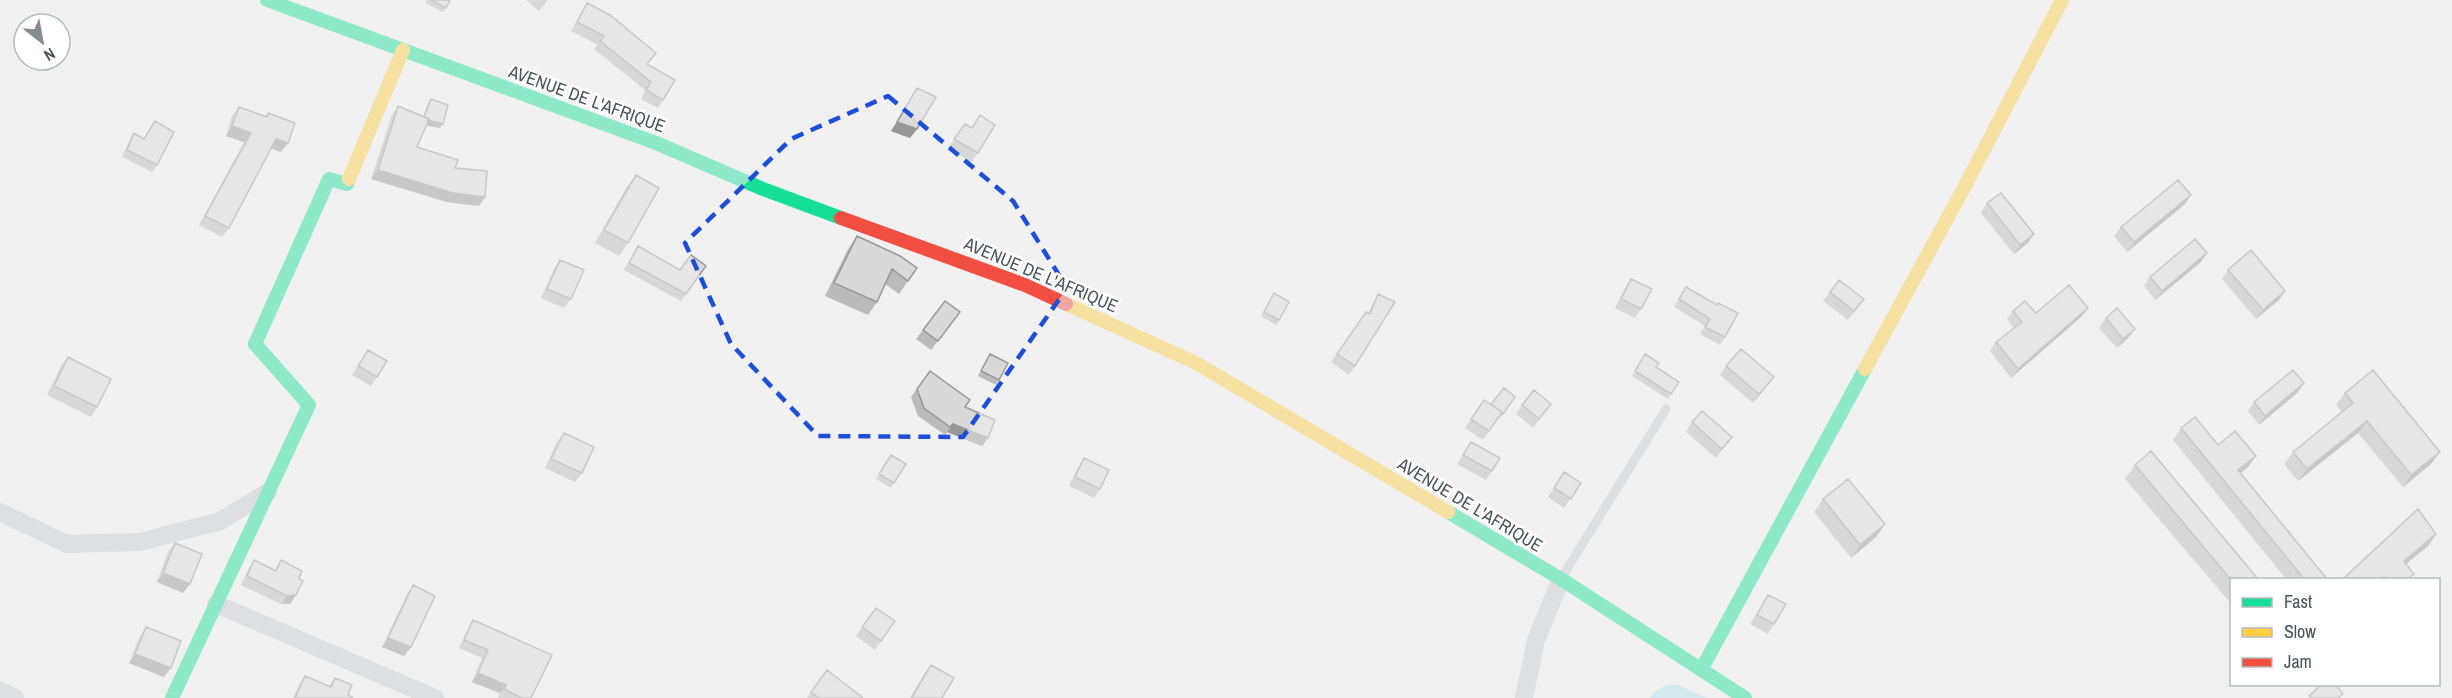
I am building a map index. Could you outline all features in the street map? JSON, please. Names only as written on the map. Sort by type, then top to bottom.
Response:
[{"type":"main road","name":"AVENUE DE L'AFRIQUE","points":[[267,0],[656,143],[763,189],[1025,285],[1186,358],[1561,579],[1745,698]]},
{"type":"main road","points":[[1701,670],[1966,184],[2062,0]]},
{"type":"main road","points":[[172,698],[309,405],[255,344],[330,179],[347,184],[403,50]]},
{"type":"street","points":[[0,512],[67,544],[140,542],[220,521],[268,492]]},
{"type":"street","points":[[1524,698],[1536,639],[1561,579]]},
{"type":"street","points":[[216,604],[435,698]]},
{"type":"street","points":[[0,691],[15,698]]},
{"type":"lane","points":[[1561,579],[1666,409]]},
{"type":"highlighted area","points":[[888,96],[1013,201],[1067,288],[963,437],[818,436],[731,344],[685,243],[791,139]]},
{"type":"water","points":[[1667,685],[1678,685],[1707,698],[1650,698],[1657,690]]},
{"type":"building","points":[[431,0],[450,0],[446,8]]},
{"type":"building","points":[[587,3],[610,15],[656,53],[647,64],[675,80],[663,100],[646,90],[651,82],[600,41],[604,36],[577,22]]},
{"type":"building","points":[[917,88],[936,97],[917,129],[897,122]]},
{"type":"building","points":[[431,99],[448,105],[443,124],[424,117]]},
{"type":"building","points":[[398,106],[429,119],[417,147],[458,160],[455,168],[487,171],[485,197],[453,193],[378,170]]},
{"type":"building","points":[[239,107],[267,117],[268,113],[295,123],[288,143],[276,139],[229,228],[205,216],[251,133],[232,126]]},
{"type":"building","points":[[980,115],[995,125],[978,153],[954,139],[965,124],[972,128]]},
{"type":"building","points":[[155,121],[174,132],[157,165],[127,150],[134,133],[144,139]]},
{"type":"building","points":[[636,175],[659,188],[628,243],[604,230]]},
{"type":"building","points":[[2178,180],[2191,195],[2134,242],[2121,227]]},
{"type":"building","points":[[2001,193],[2034,234],[2020,245],[1987,203]]},
{"type":"building","points":[[857,236],[900,256],[917,268],[908,281],[892,269],[877,302],[834,283]]},
{"type":"building","points":[[2195,239],[2207,253],[2162,291],[2150,277]]},
{"type":"building","points":[[638,246],[680,270],[691,255],[706,266],[686,294],[629,263]]},
{"type":"building","points":[[2251,250],[2285,291],[2263,310],[2228,270]]},
{"type":"building","points":[[560,260],[584,270],[571,299],[547,289]]},
{"type":"building","points":[[1631,279],[1652,289],[1641,309],[1621,299]]},
{"type":"building","points":[[1839,280],[1864,299],[1854,311],[1830,292]]},
{"type":"building","points":[[2069,285],[2088,308],[2018,369],[1996,342],[2022,322],[2013,311],[2025,301],[2036,313]]},
{"type":"building","points":[[1686,287],[1717,305],[1718,303],[1738,313],[1725,337],[1705,327],[1710,319],[1679,299]]},
{"type":"building","points":[[1274,293],[1289,302],[1279,320],[1264,312]]},
{"type":"building","points":[[1378,294],[1395,302],[1355,366],[1337,354],[1366,312],[1370,314]]},
{"type":"building","points":[[945,301],[960,312],[938,341],[923,330]]},
{"type":"building","points":[[2117,308],[2135,329],[2123,339],[2106,318]]},
{"type":"building","points":[[1741,349],[1774,377],[1759,394],[1726,366]]},
{"type":"building","points":[[368,350],[387,361],[377,377],[358,366]]},
{"type":"building","points":[[990,354],[1008,363],[999,380],[981,371]]},
{"type":"building","points":[[1645,354],[1659,363],[1656,367],[1679,382],[1671,394],[1635,371]]},
{"type":"building","points":[[68,357],[111,379],[97,407],[54,386]]},
{"type":"building","points":[[2293,370],[2304,383],[2265,416],[2254,402]]},
{"type":"building","points":[[2373,370],[2440,452],[2411,475],[2367,421],[2307,469],[2293,452],[2353,403],[2345,393]]},
{"type":"building","points":[[930,371],[970,400],[965,407],[995,420],[988,438],[953,424],[950,427],[924,408],[917,389]]},
{"type":"building","points":[[1504,388],[1515,397],[1503,414],[1491,404]]},
{"type":"building","points":[[1534,390],[1551,404],[1539,419],[1522,405]]},
{"type":"building","points":[[1484,400],[1502,412],[1489,431],[1471,419]]},
{"type":"building","points":[[1702,411],[1732,437],[1722,449],[1692,422]]},
{"type":"building","points":[[2195,417],[2218,445],[2235,431],[2256,456],[2238,470],[2326,578],[2303,578],[2181,428]]},
{"type":"building","points":[[564,433],[594,447],[582,473],[551,459]]},
{"type":"building","points":[[1471,442],[1500,458],[1492,471],[1463,455]]},
{"type":"building","points":[[2151,451],[2257,578],[2230,579],[2135,465]]},
{"type":"building","points":[[891,455],[906,464],[894,483],[879,474]]},
{"type":"building","points":[[1084,458],[1109,470],[1100,489],[1075,477]]},
{"type":"building","points":[[1564,472],[1581,483],[1571,499],[1554,488]]},
{"type":"building","points":[[1848,479],[1885,524],[1860,545],[1823,499]]},
{"type":"building","points":[[2418,509],[2436,534],[2404,561],[2414,574],[2409,578],[2344,578]]},
{"type":"building","points":[[175,543],[202,554],[190,584],[163,573]]},
{"type":"building","points":[[254,560],[276,571],[281,560],[302,571],[299,578],[303,581],[296,595],[287,596],[247,576]]},
{"type":"building","points":[[413,585],[435,596],[411,647],[388,638]]},
{"type":"building","points":[[1768,595],[1786,604],[1774,624],[1757,615]]},
{"type":"building","points":[[876,608],[895,621],[881,641],[862,627]]},
{"type":"building","points":[[473,620],[552,655],[531,698],[522,698],[504,689],[506,685],[478,673],[488,650],[464,640]]},
{"type":"building","points":[[146,627],[181,641],[171,668],[135,654]]},
{"type":"building","points":[[931,665],[954,678],[942,698],[912,697]]},
{"type":"building","points":[[827,670],[863,698],[819,698],[811,692]]},
{"type":"building","points":[[305,676],[331,687],[335,678],[352,685],[348,695],[352,698],[295,698]]},
{"type":"building","points":[[2320,686],[2337,686],[2343,694],[2338,698],[2309,696]]},
{"type":"traffic: fast","points":[[267,0],[656,143],[763,189],[841,218]]},
{"type":"traffic: fast","points":[[172,698],[309,405],[255,344],[329,179],[347,184],[349,179]]},
{"type":"traffic: fast","points":[[1701,670],[1865,369]]},
{"type":"traffic: fast","points":[[1448,512],[1561,579],[1745,698]]},
{"type":"traffic: slow","points":[[1865,369],[1966,184],[2062,0]]},
{"type":"traffic: slow","points":[[349,179],[403,50]]},
{"type":"traffic: slow","points":[[1066,304],[1196,363],[1448,512]]},
{"type":"traffic: jam","points":[[841,218],[1025,285],[1066,304]]}]
